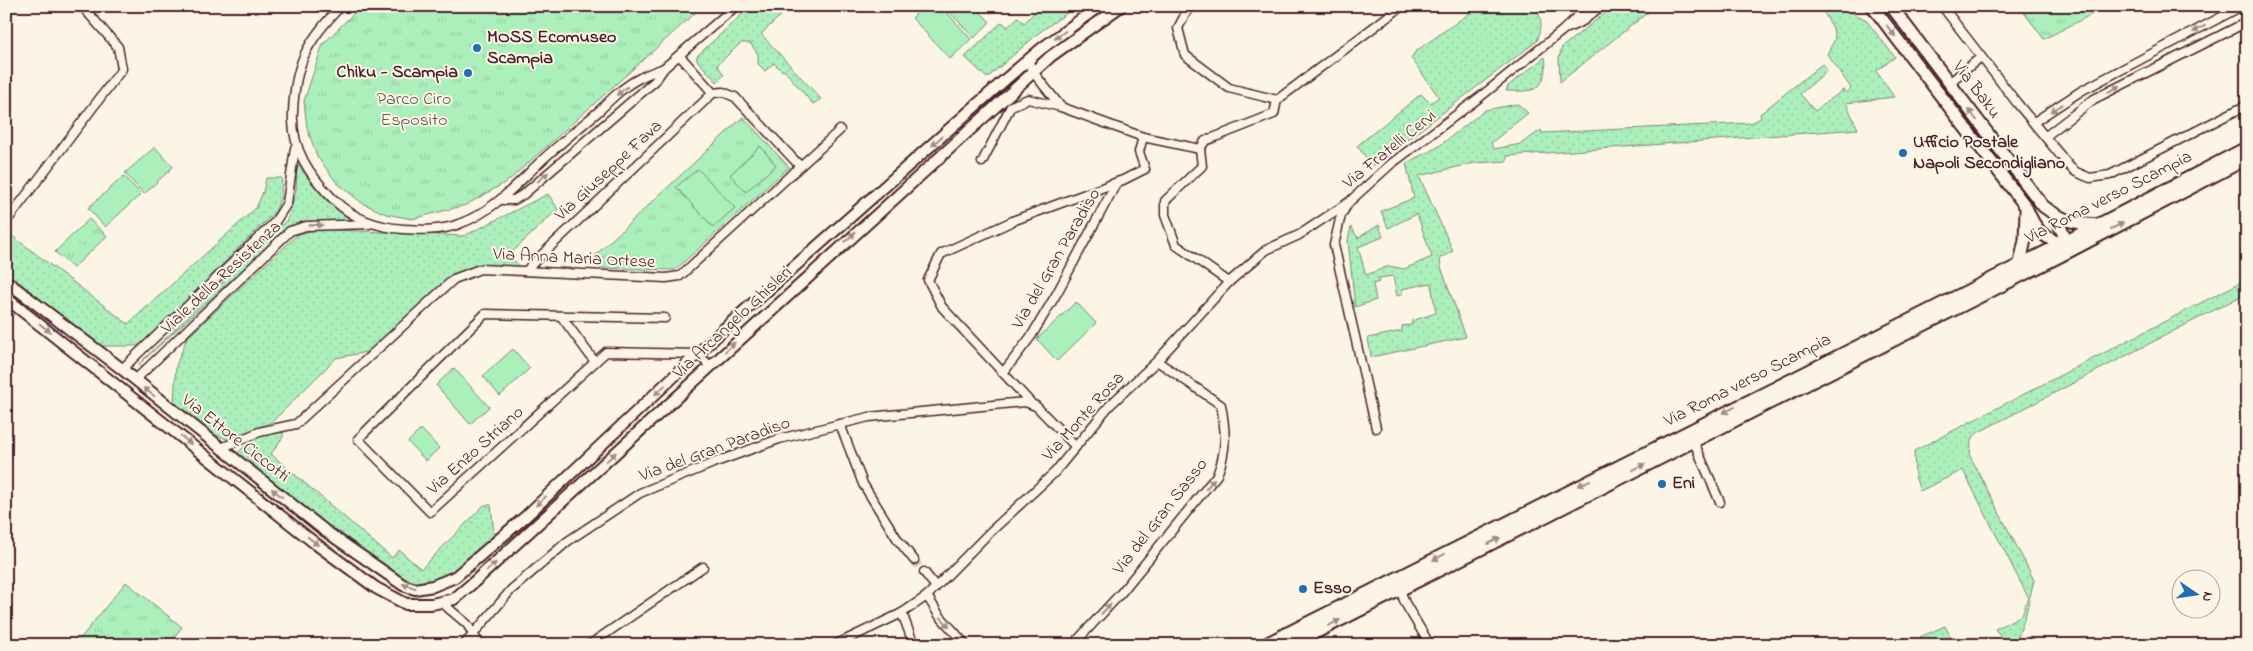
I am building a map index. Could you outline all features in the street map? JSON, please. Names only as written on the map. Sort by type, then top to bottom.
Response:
[{"type":"main road","name":"Via Baku","points":[[1891,6],[2034,196],[2056,216],[2075,224],[2097,225]]},
{"type":"main road","name":"Via Baku","points":[[1873,7],[2026,207],[2034,225],[2043,236],[2064,250]]},
{"type":"main road","name":"Via Roma verso Scampia","points":[[1290,645],[2020,264],[2064,250],[2097,225],[2247,148]]},
{"type":"main road","name":"Via Roma verso Scampia","points":[[1265,645],[2247,158]]},
{"type":"main road","points":[[2020,264],[2025,240],[2026,207]]},
{"type":"main road","points":[[2056,216],[2063,228],[2064,250]]},
{"type":"street","points":[[6,222],[122,69],[118,46],[82,6]]},
{"type":"street","name":"Viale della Resistenza","points":[[341,6],[318,30],[302,58],[294,87],[292,120],[296,146],[305,167],[343,209],[371,224],[385,228],[426,230],[458,225],[502,200],[539,163],[618,94],[639,78],[664,68],[736,6]]},
{"type":"street","name":"Via Arcangelo Ghisleri","points":[[455,577],[525,517],[698,354],[1028,60],[1099,6]]},
{"type":"street","name":"Via Arcangelo Ghisleri","points":[[454,598],[1051,56],[1121,6]]},
{"type":"street","points":[[1193,6],[1187,11],[1178,28],[1185,55],[1228,88],[1277,100]]},
{"type":"street","points":[[1229,282],[1176,245],[1165,215],[1165,201],[1202,166],[1200,149],[1204,141],[1274,114],[1277,100],[1402,6]]},
{"type":"street","name":"Via Fratelli Cervi","points":[[1376,428],[1334,245],[1335,232],[1341,215],[1349,202],[1391,164],[1480,97],[1562,31],[1589,6]]},
{"type":"street","name":"Via Fratelli Cervi","points":[[1562,31],[1582,21],[1601,6]]},
{"type":"street","points":[[1942,6],[2076,172],[2090,178],[2100,178],[2123,169],[2247,105]]},
{"type":"street","points":[[2034,122],[2081,90],[2242,6]]},
{"type":"street","points":[[2046,136],[2094,99],[2247,22]]},
{"type":"street","points":[[680,56],[713,93],[723,92],[735,97],[800,166]]},
{"type":"street","points":[[1949,83],[1981,56]]},
{"type":"street","points":[[1028,60],[1033,72],[1061,107]]},
{"type":"street","name":"Viale della Resistenza","points":[[502,200],[514,200],[524,194],[655,81],[664,68]]},
{"type":"street","name":"Via Giuseppe Fava","points":[[527,271],[531,265],[713,93]]},
{"type":"street","points":[[982,162],[1011,106],[1028,99],[1061,107],[1143,137],[1200,149]]},
{"type":"street","name":"Via Anna Maria Ortese","points":[[221,448],[259,432],[296,424],[454,279],[480,269],[666,278],[680,276],[840,130]]},
{"type":"street","name":"Via del Gran Paradiso","points":[[1076,447],[1030,403],[942,307],[928,280],[942,254],[1015,220],[1117,182],[1144,169],[1139,152],[1143,137]]},
{"type":"street","name":"Viale della Resistenza","points":[[122,369],[275,222],[287,204],[296,146]]},
{"type":"street","name":"Via del Gran Paradiso","points":[[1003,373],[1032,335],[1047,310],[1117,182]]},
{"type":"street","name":"Via Monte Rosa","points":[[835,645],[902,613],[927,596],[1055,472],[1109,406],[1156,361],[1229,282],[1266,250],[1299,235],[1349,202]]},
{"type":"street","name":"Viale della Resistenza","points":[[135,380],[290,231],[306,226],[371,224]]},
{"type":"street","name":"Via Ettore Ciccotti","points":[[6,281],[122,369],[324,530],[403,585],[415,589],[433,586],[455,577]]},
{"type":"street","name":"Via Ettore Ciccotti","points":[[6,298],[316,544],[376,588],[406,604],[432,604],[454,598]]},
{"type":"street","name":"Via Enzo Striano","points":[[562,316],[485,314],[358,439],[430,512],[606,352],[698,354]]},
{"type":"street","points":[[562,316],[665,318]]},
{"type":"street","points":[[562,316],[595,362]]},
{"type":"street","points":[[698,354],[710,366]]},
{"type":"street","name":"Via del Gran Sasso","points":[[1073,645],[1122,593],[1216,476],[1223,458],[1226,442],[1221,405],[1156,361]]},
{"type":"street","points":[[119,386],[122,369]]},
{"type":"street","points":[[119,386],[135,380]]},
{"type":"street","name":"Via del Gran Paradiso","points":[[464,645],[510,590],[568,541],[640,493],[779,439],[868,417],[1030,403]]},
{"type":"street","points":[[840,424],[863,484],[898,540],[914,560]]},
{"type":"street","name":"Via Roma verso Scampia","points":[[1691,435],[1720,502]]},
{"type":"street","points":[[590,645],[703,567]]},
{"type":"street","points":[[924,572],[936,587]]},
{"type":"street","points":[[1400,589],[1405,603],[1430,645]]},
{"type":"street","points":[[927,596],[938,615],[966,645]]},
{"type":"street","points":[[441,602],[467,624],[480,645]]},
{"type":"street","points":[[902,613],[914,645]]},
{"type":"street","points":[[1421,645],[1424,636]]},
{"type":"green space","name":"Parco Ciro Esposito","points":[[361,6],[703,6],[508,181],[466,205],[412,219],[386,214],[362,203],[336,182],[317,156],[307,128],[304,101],[323,44]]},
{"type":"green space","points":[[751,6],[791,6],[761,34],[821,99],[813,104],[784,70],[782,71],[774,63],[765,71],[758,64],[758,54],[750,43],[741,43],[717,65],[724,75],[717,82],[696,59]]},
{"type":"green space","points":[[925,6],[941,6],[971,39],[950,59],[912,18]]},
{"type":"green space","points":[[944,6],[975,6],[990,22],[974,38]]},
{"type":"green space","points":[[1041,6],[1077,6],[1040,32],[987,78],[965,57],[1002,22],[1008,27],[1018,17],[1024,23]]},
{"type":"green space","points":[[1480,6],[1533,6],[1539,14],[1541,23],[1537,41],[1373,166],[1357,146],[1421,94],[1430,103],[1439,97],[1411,58],[1416,51]]},
{"type":"green space","points":[[1614,6],[1656,6],[1560,82],[1559,58],[1562,47]]},
{"type":"green space","points":[[1820,6],[1843,6],[1846,10],[1865,19],[1895,57],[1876,71],[1894,97],[1846,103],[1858,129],[1507,156],[1507,161],[1474,163],[1419,176],[1453,251],[1440,258],[1441,267],[1466,337],[1371,357],[1368,338],[1402,331],[1402,326],[1412,325],[1412,321],[1436,313],[1431,283],[1402,289],[1402,295],[1397,296],[1393,276],[1379,278],[1379,282],[1373,284],[1376,300],[1355,307],[1348,240],[1351,227],[1358,238],[1379,225],[1383,237],[1358,247],[1366,275],[1389,266],[1404,269],[1432,257],[1417,214],[1388,228],[1381,211],[1414,198],[1406,163],[1438,147],[1485,110],[1518,104],[1528,113],[1491,143],[1494,149],[1521,144],[1541,130],[1542,133],[1751,123],[1761,118],[1760,114],[1822,64],[1828,70],[1800,94],[1815,111],[1843,90],[1847,93],[1851,88],[1827,54],[1835,39],[1833,28]]},
{"type":"green space","points":[[2019,6],[2108,6],[2044,39]]},
{"type":"green space","points":[[1545,57],[1546,66],[1543,80],[1538,87],[1528,91],[1506,91],[1508,86]]},
{"type":"green space","points":[[743,117],[789,167],[675,270],[601,268],[589,261]]},
{"type":"green space","points":[[760,146],[776,165],[746,192],[730,175]]},
{"type":"green space","points":[[155,147],[173,167],[144,194],[125,173]]},
{"type":"green space","points":[[299,165],[323,196],[337,210],[353,221],[304,222],[289,227],[138,365],[287,220],[295,195],[296,169]]},
{"type":"green space","points":[[698,169],[735,208],[713,227],[676,187]]},
{"type":"green space","points":[[124,176],[141,194],[105,227],[88,208]]},
{"type":"green space","points":[[266,178],[282,178],[281,197],[275,212],[146,341],[137,346],[100,346],[6,272],[6,241],[11,235],[128,324],[256,208],[263,192]]},
{"type":"green space","points":[[548,194],[558,209],[509,255],[519,266],[472,272],[435,297],[377,350],[336,358],[272,422],[229,440],[213,434],[174,402],[176,366],[187,338],[297,235],[317,229],[464,236]]},
{"type":"green space","points":[[89,219],[107,236],[73,268],[55,252]]},
{"type":"green space","points":[[2247,279],[2247,293],[1977,433],[1971,440],[1970,456],[2034,580],[2025,617],[2015,645],[2008,645],[1995,629],[2022,615],[2028,597],[1963,470],[1920,491],[1915,476],[1914,451]]},
{"type":"green space","points":[[1076,302],[1096,323],[1057,361],[1037,339]]},
{"type":"green space","points":[[513,349],[530,368],[500,396],[483,376]]},
{"type":"green space","points":[[454,368],[489,407],[470,424],[436,385]]},
{"type":"green space","points":[[421,429],[439,448],[426,461],[408,442]]},
{"type":"green space","points":[[283,432],[283,437],[271,454],[392,558],[399,550],[421,569],[484,505],[491,505],[494,535],[449,581],[429,587],[403,585],[236,454],[259,434]]},
{"type":"green space","points":[[126,582],[182,627],[168,645],[75,645]]},
{"type":"green space","points":[[1945,626],[1955,645],[1926,645],[1920,637]]},
{"type":"tunnel","points":[[914,560],[924,572]]},
{"type":"place","name":"MOSS Ecomuseo Scampia","points":[[477,48]]},
{"type":"place","name":"Chiku - Scampia","points":[[468,73]]},
{"type":"place","name":"Ufficio Postale Napoli Secondigliano","points":[[1903,153]]},
{"type":"place","name":"Eni","points":[[1662,484]]},
{"type":"place","name":"Esso","points":[[1303,589]]}]
